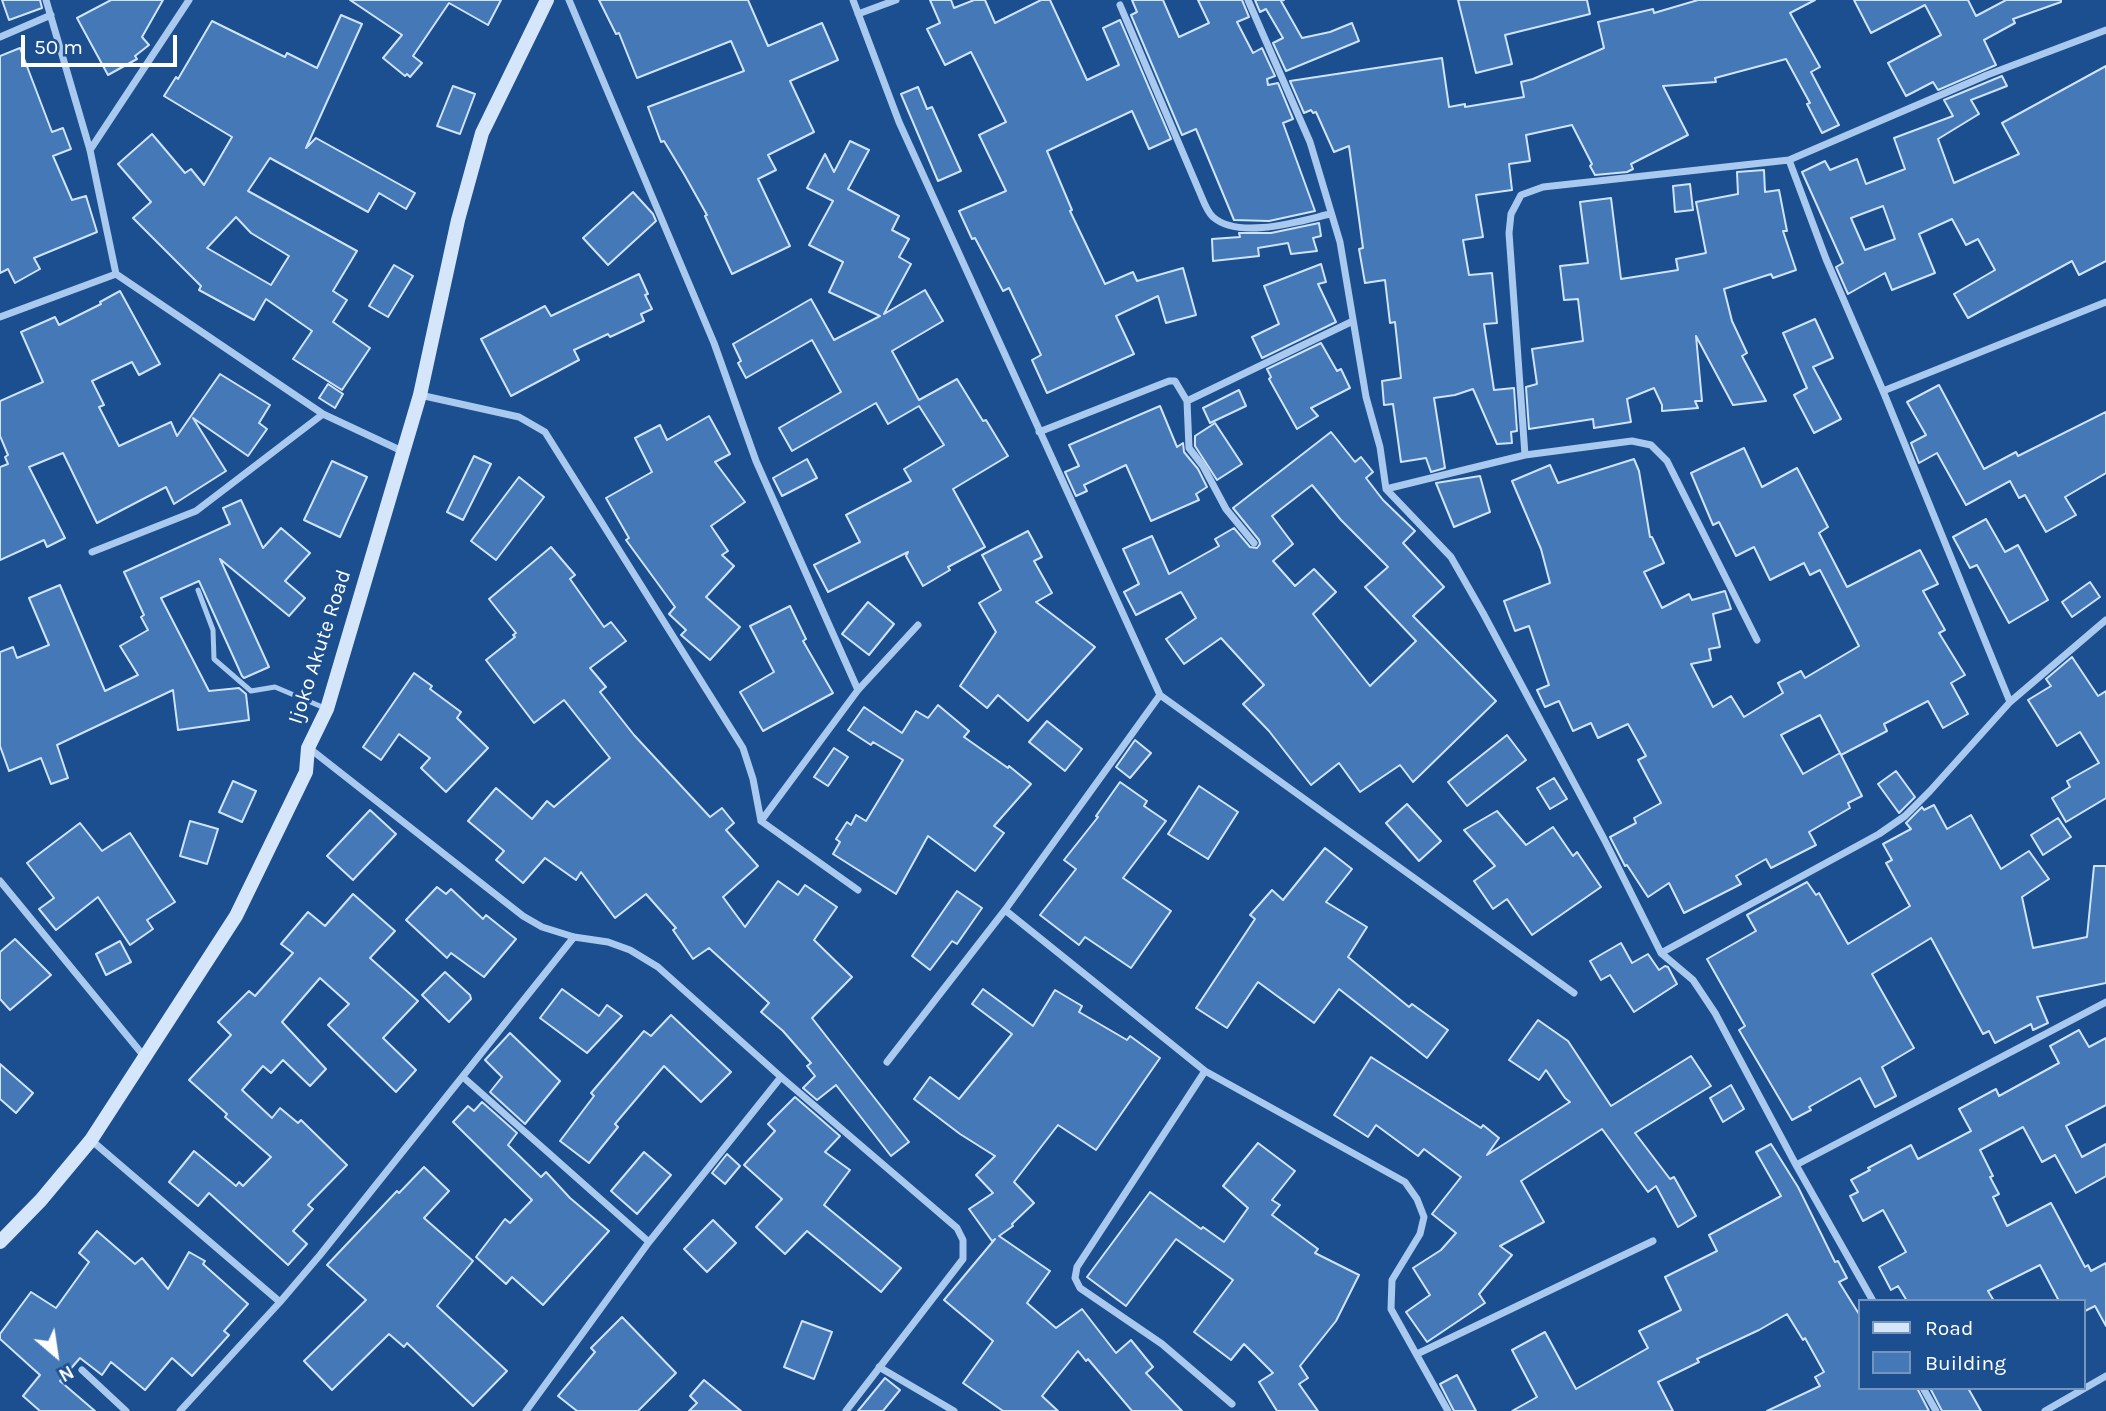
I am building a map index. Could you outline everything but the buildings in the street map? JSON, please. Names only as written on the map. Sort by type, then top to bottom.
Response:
[{"type":"main road","name":"Ijoko Akute Road","points":[[0,1242],[41,1200],[91,1140],[236,916],[306,772],[308,748],[327,709],[420,395],[458,220],[482,133],[547,0]]},
{"type":"street","points":[[46,0],[90,150],[116,274],[323,414],[402,451]]},
{"type":"street","points":[[90,150],[189,0]]},
{"type":"street","points":[[569,0],[714,343],[756,461],[858,690]]},
{"type":"street","points":[[853,0],[899,122],[1160,695],[1574,993]]},
{"type":"street","points":[[858,14],[896,0]]},
{"type":"street","points":[[1248,0],[1310,142],[1340,242],[1366,397],[1380,447],[1386,489],[1451,557],[1604,839],[1661,953],[1693,980],[1714,1013],[1872,1299]]},
{"type":"street","points":[[1120,5],[1200,193],[1213,217],[1233,226],[1256,228],[1287,225],[1330,214]]},
{"type":"street","points":[[0,37],[51,15]]},
{"type":"street","points":[[1525,455],[1508,233],[1511,214],[1521,195],[1543,187],[1789,160],[1987,75],[2106,30]]},
{"type":"street","points":[[1789,160],[1826,259],[2010,702]]},
{"type":"street","points":[[0,317],[116,274]]},
{"type":"street","points":[[1883,391],[2106,302]]},
{"type":"street","points":[[1187,401],[1353,321]]},
{"type":"street","points":[[1040,432],[1169,381],[1175,381],[1187,401],[1189,448],[1203,466],[1226,509],[1254,543]]},
{"type":"street","points":[[420,395],[519,417],[545,432],[743,748],[753,779],[761,821],[858,890]]},
{"type":"street","points":[[92,552],[196,510],[323,414]]},
{"type":"street","points":[[1386,489],[1525,455],[1632,441],[1651,445],[1667,461],[1757,640]]},
{"type":"street","points":[[1661,953],[1879,834],[1905,816],[2010,702],[2106,620]]},
{"type":"street","points":[[761,821],[858,690],[918,625]]},
{"type":"street","points":[[887,1062],[1005,910],[1160,695]]},
{"type":"street","points":[[308,748],[523,916],[542,927],[574,937],[608,942],[630,950],[658,967],[957,1228],[963,1240],[963,1259],[846,1411]]},
{"type":"street","points":[[0,881],[144,1055]]},
{"type":"street","points":[[1005,910],[1205,1071],[1405,1182],[1417,1199],[1424,1217],[1420,1234],[1392,1280],[1391,1309],[1448,1411]]},
{"type":"street","points":[[180,1411],[281,1302],[574,937]]},
{"type":"street","points":[[1796,1165],[2106,1002]]},
{"type":"street","points":[[1205,1071],[1077,1267],[1075,1278],[1080,1289],[1162,1344],[1232,1404]]},
{"type":"street","points":[[463,1077],[649,1242]]},
{"type":"street","points":[[526,1411],[649,1242],[781,1077]]},
{"type":"street","points":[[91,1140],[281,1302]]},
{"type":"street","points":[[1417,1354],[1653,1241]]},
{"type":"street","points":[[879,1367],[954,1411]]},
{"type":"street","points":[[82,1370],[125,1411]]},
{"type":"street","points":[[2085,1388],[2106,1376]]},
{"type":"street","points":[[1924,1390],[1936,1411]]},
{"type":"street","points":[[2045,1411],[2082,1390]]},
{"type":"lane","points":[[198,590],[213,630],[214,659],[251,691],[275,687],[327,709]]}]
